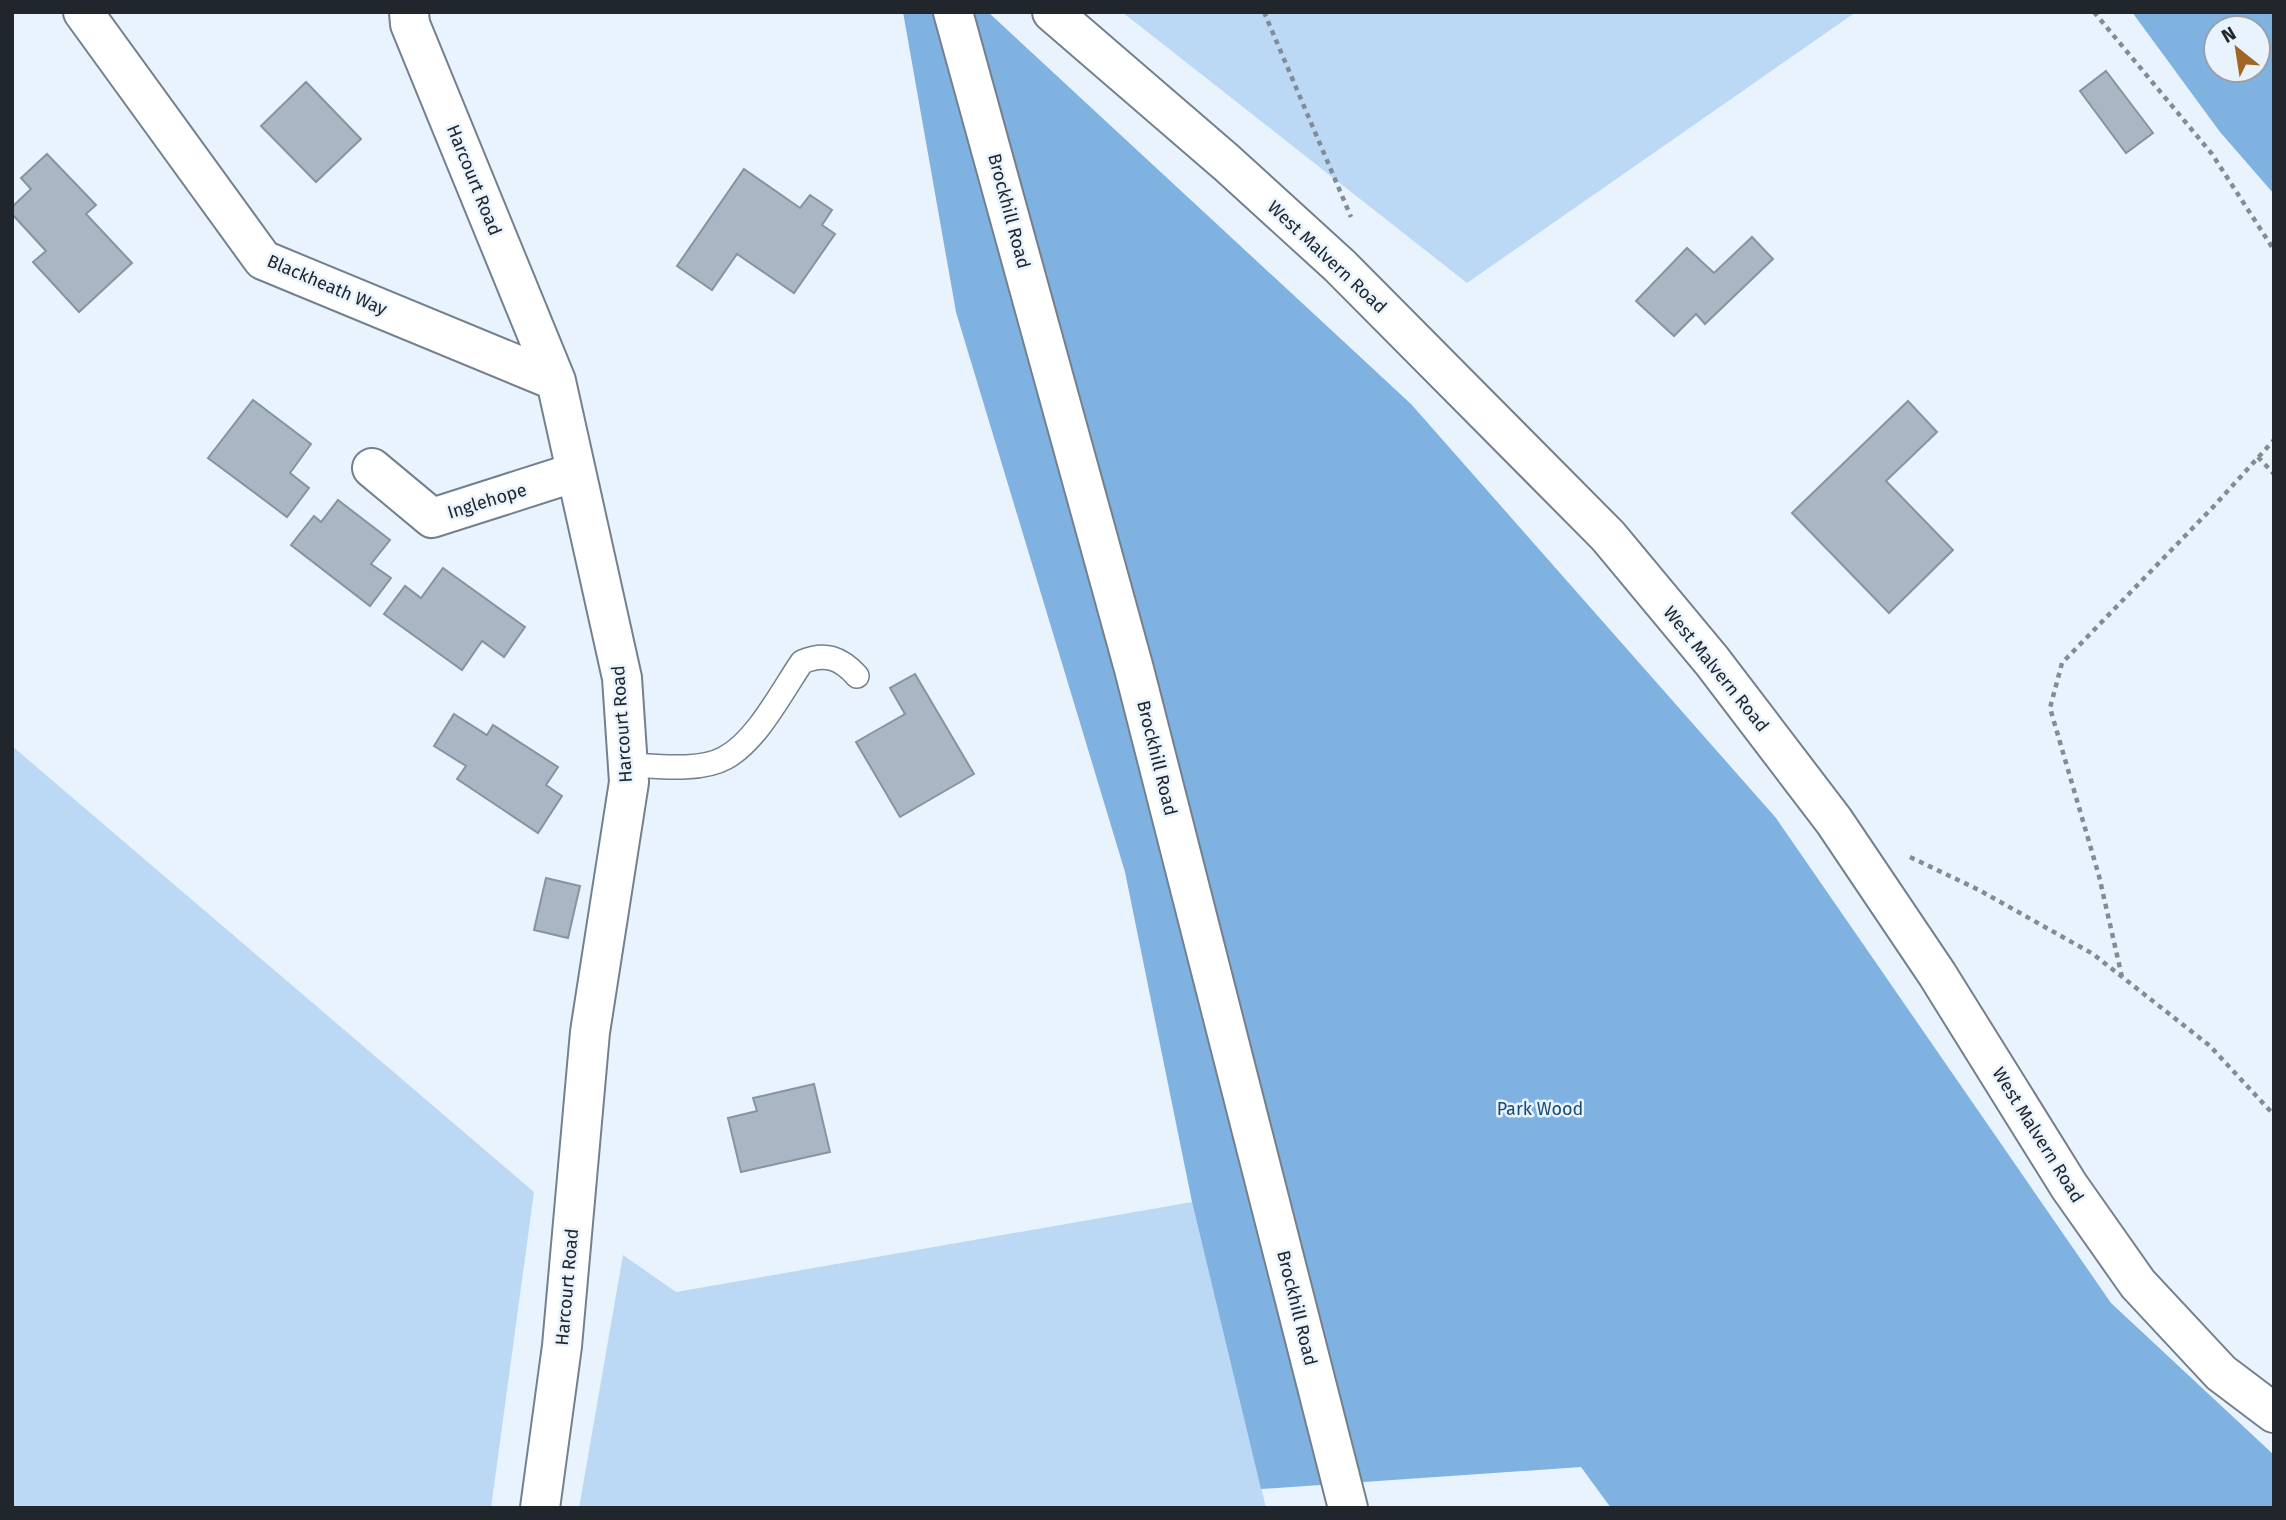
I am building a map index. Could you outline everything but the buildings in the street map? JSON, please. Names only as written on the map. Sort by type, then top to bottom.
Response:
[{"type":"street","name":"Blackheath Way","points":[[83,12],[264,260],[556,381]]},
{"type":"street","name":"Harcourt Road","points":[[409,12],[410,24],[556,381],[622,678],[629,782],[590,1032],[562,1346],[540,1508]]},
{"type":"street","name":"Brockhill Road","points":[[953,12],[1134,669],[1348,1508]]},
{"type":"street","name":"West Malvern Road","points":[[1052,12],[1227,163],[1340,266],[1608,536],[1712,661],[1834,821],[1937,974],[2069,1186],[2138,1284],[2221,1373],[2274,1413]]},
{"type":"street","name":"Inglehope","points":[[372,468],[432,518],[576,472]]},
{"type":"lane","points":[[628,765],[693,766],[724,759],[751,737],[803,662],[814,657],[833,656],[849,666],[858,676]]},
{"type":"path","points":[[1264,12],[1353,222]]},
{"type":"path","points":[[2094,12],[2212,153],[2274,250]]},
{"type":"path","points":[[2123,977],[2099,876],[2050,708],[2062,663],[2274,440]]},
{"type":"path","points":[[2258,457],[2274,474]]},
{"type":"path","points":[[1906,855],[1991,896],[2093,954],[2210,1046],[2274,1115]]},
{"type":"shaded area","points":[[1122,12],[1856,12],[1467,283]]},
{"type":"shaded area","points":[[12,746],[534,1192],[491,1508],[12,1508]]},
{"type":"shaded area","points":[[1192,1202],[1266,1508],[579,1508],[623,1255],[676,1292]]},
{"type":"green space","name":"Park Wood","points":[[903,12],[988,12],[1411,404],[1776,818],[2111,1303],[2274,1455],[2274,1508],[1611,1508],[1581,1467],[1261,1489],[1192,1202],[1125,872],[956,312]]},
{"type":"green space","points":[[2132,12],[2274,12],[2274,194],[2220,132]]}]
